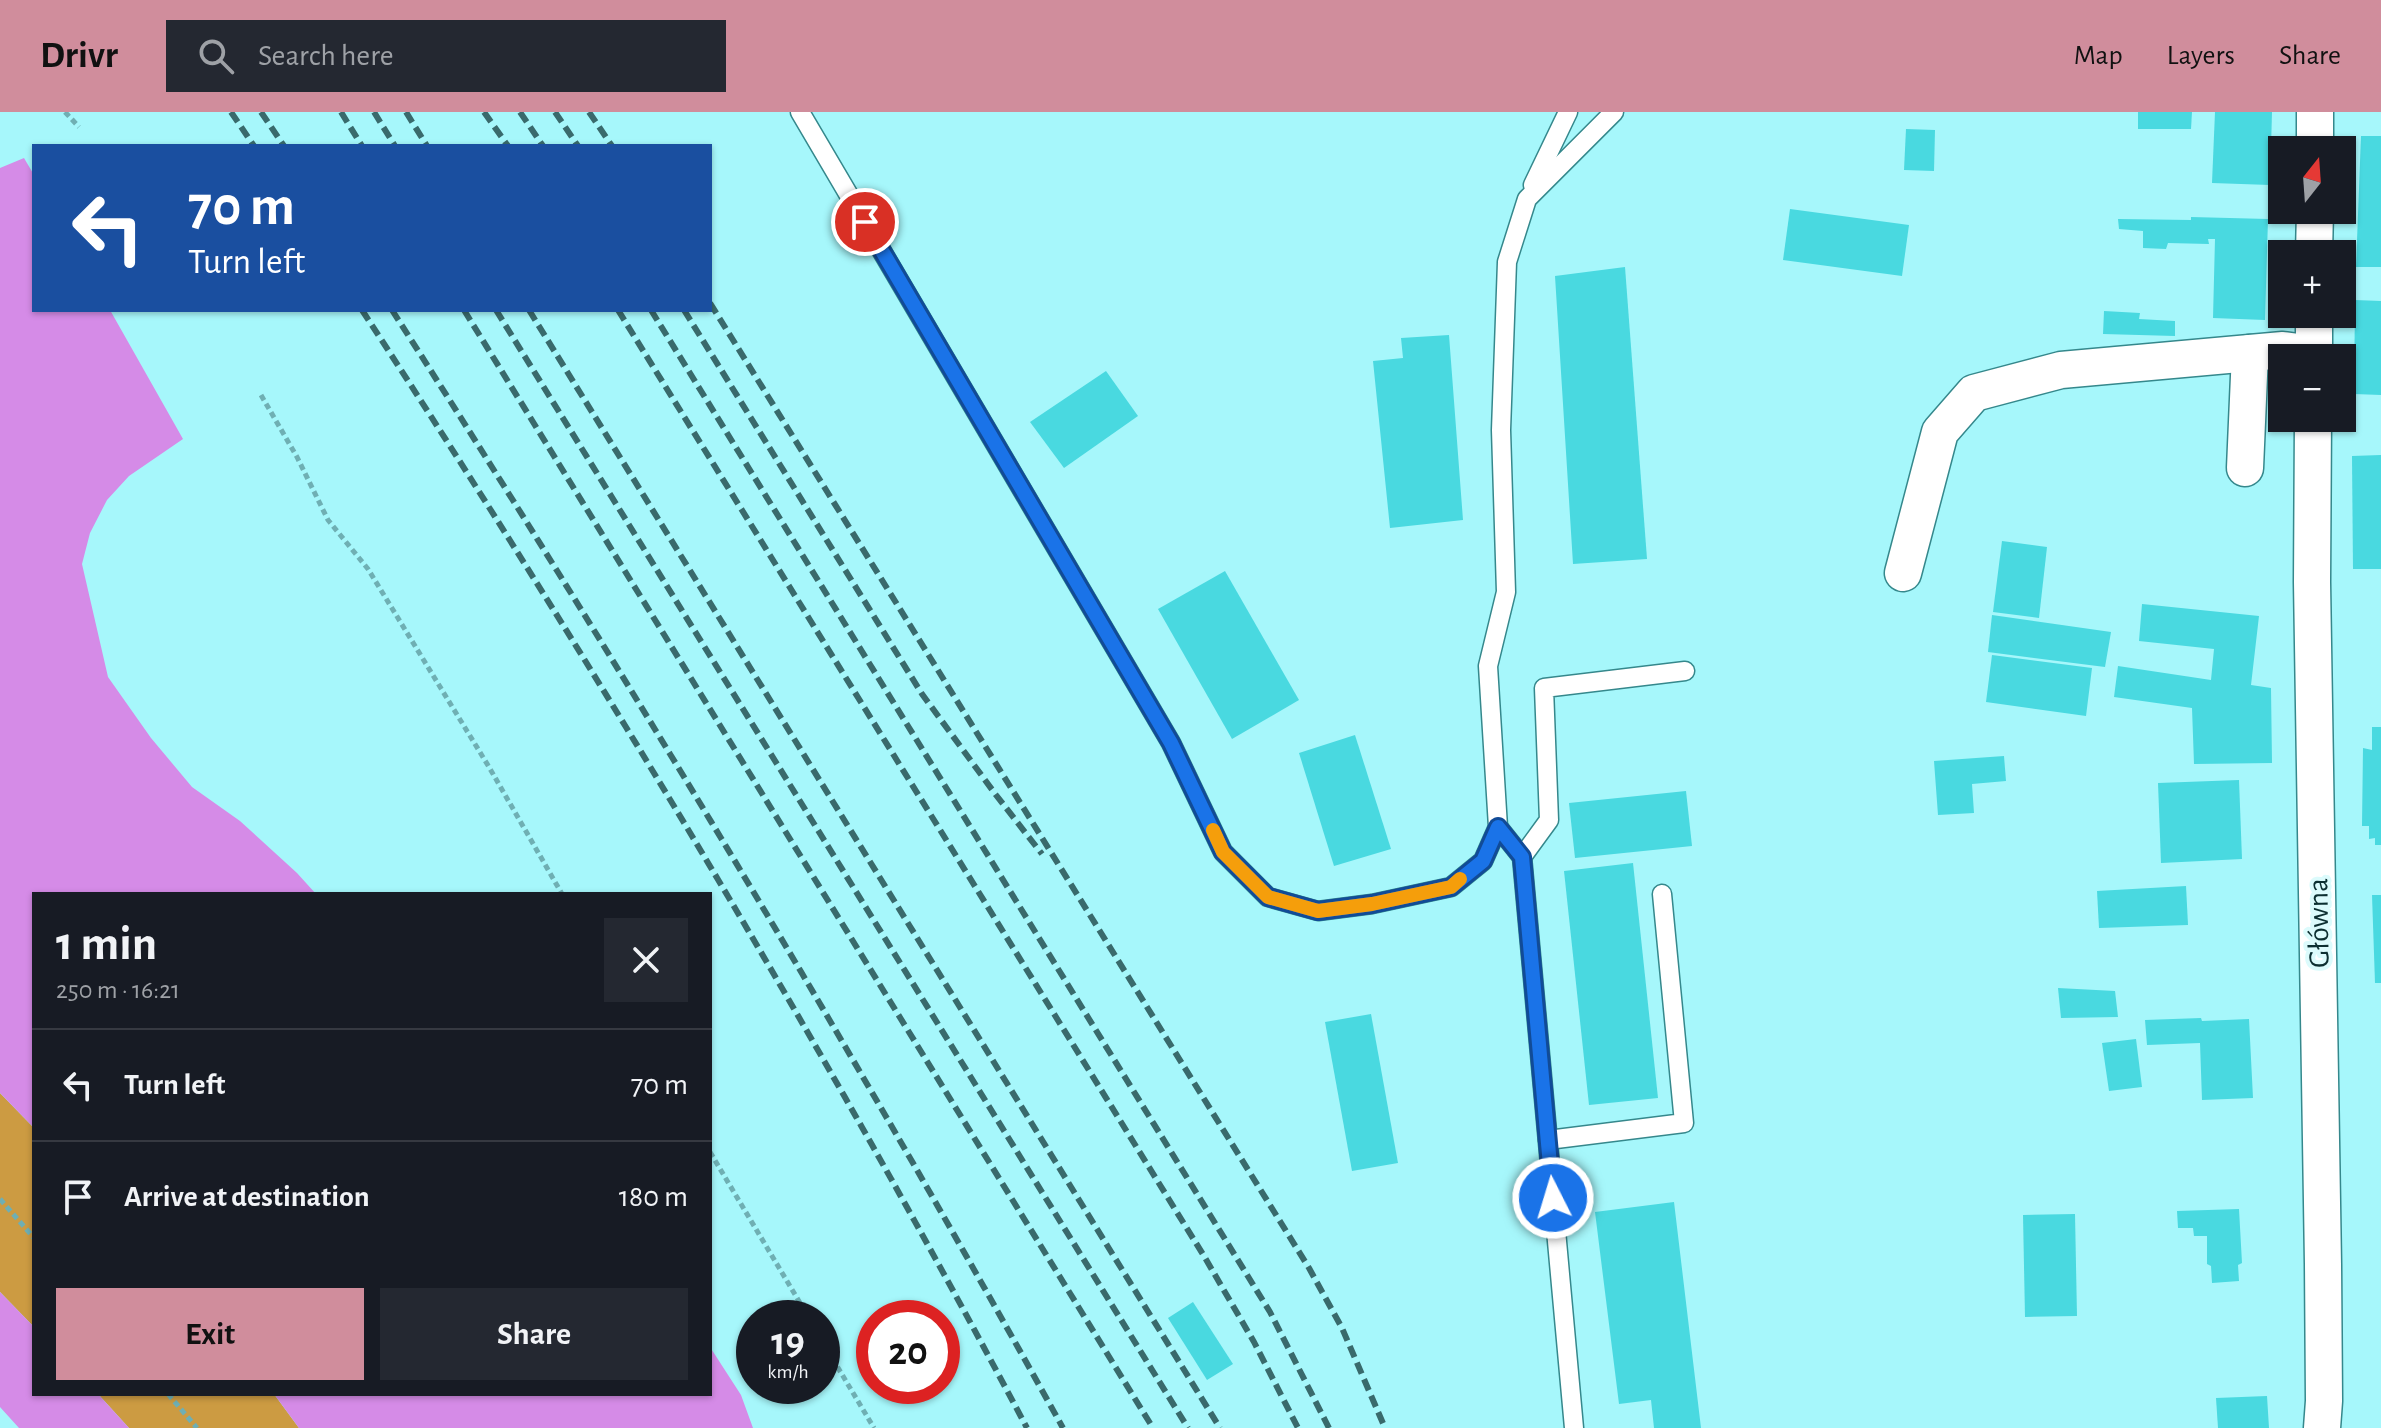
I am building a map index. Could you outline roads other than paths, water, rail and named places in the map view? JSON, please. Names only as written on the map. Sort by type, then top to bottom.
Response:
[{"type":"street","points":[[2315,112],[2315,136]]},
{"type":"street","points":[[1903,573],[1940,432],[1974,393],[2061,370],[2268,351]]},
{"type":"street","points":[[2245,468],[2250,353]]},
{"type":"street","name":"Główna","points":[[2313,432],[2312,582],[2323,1264],[2322,1428]]},
{"type":"lane","points":[[800,112],[1171,743],[1223,852],[1268,897],[1318,911],[1372,904],[1451,887],[1483,861],[1498,827],[1488,666],[1506,592],[1501,430],[1507,262],[1527,199],[1568,112]]},
{"type":"lane","points":[[1527,199],[1614,112]]},
{"type":"lane","points":[[1522,857],[1549,820],[1544,688],[1685,671]]},
{"type":"lane","points":[[1498,827],[1522,857],[1574,1428]]},
{"type":"lane","points":[[1548,1140],[1684,1123],[1662,894]]},
{"type":"railway","points":[[231,112],[253,144]]},
{"type":"railway","points":[[261,112],[283,144]]},
{"type":"railway","points":[[341,112],[361,144]]},
{"type":"railway","points":[[374,112],[394,144]]},
{"type":"railway","points":[[406,112],[426,144]]},
{"type":"railway","points":[[484,112],[507,144]]},
{"type":"railway","points":[[520,112],[542,144]]},
{"type":"railway","points":[[555,112],[577,144]]},
{"type":"railway","points":[[589,112],[611,144]]},
{"type":"railway","points":[[712,306],[1309,1268],[1342,1328],[1385,1428]]},
{"type":"railway","points":[[363,312],[537,584],[707,862],[871,1143],[1027,1428]]},
{"type":"railway","points":[[393,312],[652,724],[902,1144],[1063,1428]]},
{"type":"railway","points":[[465,312],[1153,1428]]},
{"type":"railway","points":[[497,312],[1188,1428]]},
{"type":"railway","points":[[530,312],[1220,1428]]},
{"type":"railway","points":[[619,312],[1204,1256],[1254,1342],[1298,1428]]},
{"type":"railway","points":[[652,312],[1270,1312],[1329,1428]]},
{"type":"railway","points":[[685,312],[922,694],[1042,854]]}]
